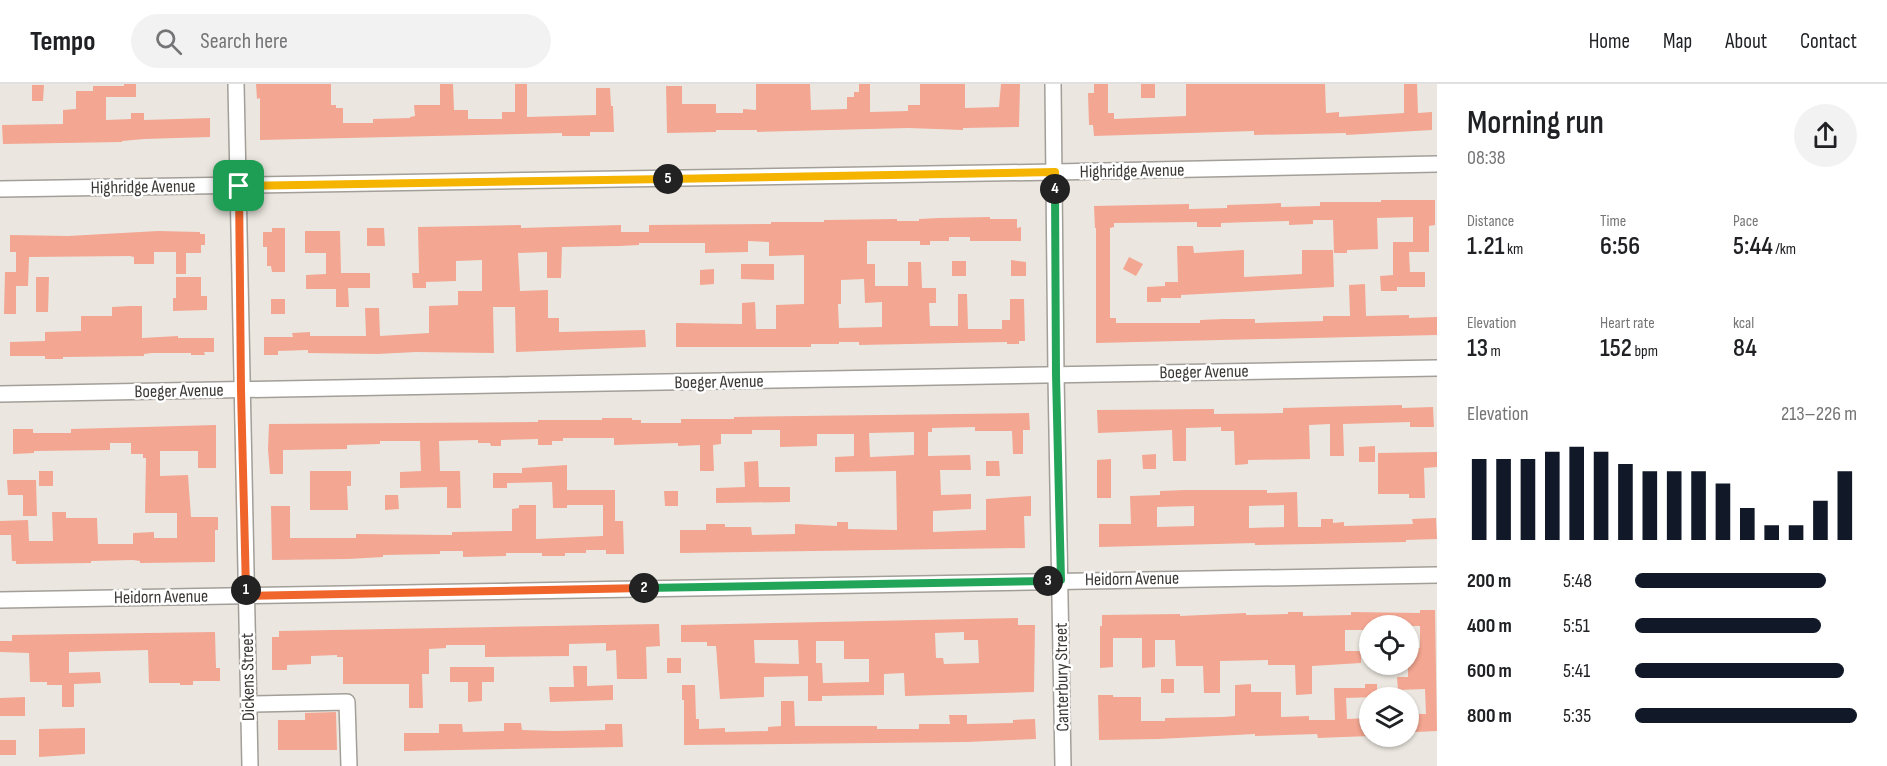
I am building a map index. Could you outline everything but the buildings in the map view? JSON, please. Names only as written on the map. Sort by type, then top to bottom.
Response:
[{"type":"street","name":"Dickens Street","points":[[236,84],[250,766]]},
{"type":"street","name":"Canterbury Street","points":[[1053,84],[1063,766]]},
{"type":"street","name":"Highridge Avenue","points":[[0,189],[1437,164]]},
{"type":"street","name":"Boeger Avenue","points":[[0,394],[1437,368]]},
{"type":"street","name":"Heidorn Avenue","points":[[0,600],[1437,575]]},
{"type":"street","points":[[249,704],[347,702],[349,766]]},
{"type":"route","points":[[1055,172],[1056,375],[1061,580],[246,596],[239,186],[1055,172]]}]
